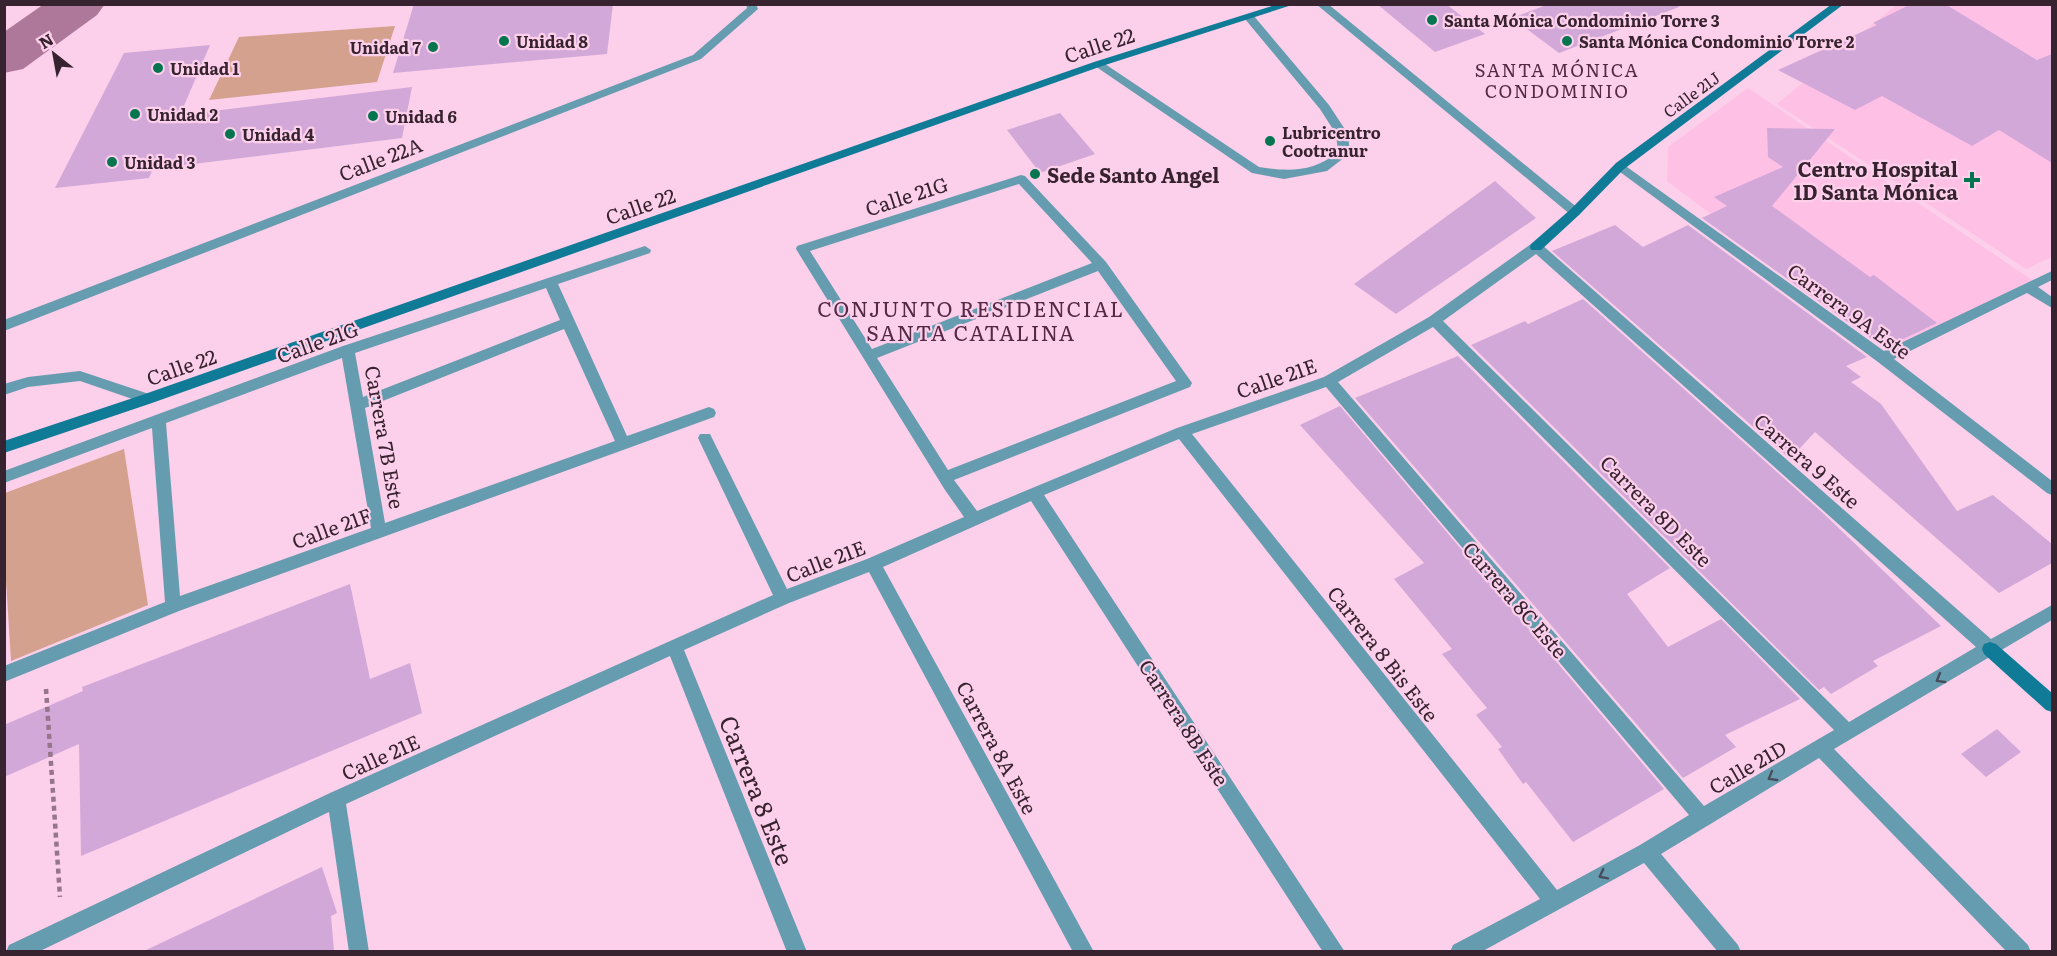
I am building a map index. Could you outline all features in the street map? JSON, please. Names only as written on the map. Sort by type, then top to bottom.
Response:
[{"type":"main road","name":"Calle 22","points":[[4,447],[147,399],[1098,64],[1290,4]]},
{"type":"main road","name":"Calle 21J","points":[[1620,166],[1839,4]]},
{"type":"main road","name":"Calle 21E","points":[[1536,248],[1620,166]]},
{"type":"main road","name":"Carrera 9 Este","points":[[1990,649],[2052,704]]},
{"type":"street","name":"Calle 22A","points":[[4,326],[697,57],[753,9],[751,4]]},
{"type":"street","points":[[1321,4],[1575,212]]},
{"type":"street","points":[[1098,64],[1256,170],[1284,175],[1327,167],[1344,153],[1342,134],[1325,106],[1250,17]]},
{"type":"street","name":"Carrera 9A Este","points":[[1620,166],[1883,358],[2052,489]]},
{"type":"street","name":"Calle 21G","points":[[870,355],[802,249],[1021,179],[1101,265]]},
{"type":"street","name":"Calle 21E","points":[[16,951],[336,799],[783,598],[873,564],[1182,432],[1329,381],[1434,320],[1536,248]]},
{"type":"street","name":"Carrera 9 Este","points":[[1536,248],[1990,649]]},
{"type":"street","name":"Calle 21G","points":[[4,477],[348,350],[645,250]]},
{"type":"street","points":[[945,477],[1185,383],[1101,265],[870,355],[945,477],[974,519]]},
{"type":"street","points":[[1883,358],[2052,275]]},
{"type":"street","points":[[550,282],[624,445]]},
{"type":"street","points":[[2028,287],[2052,303]]},
{"type":"street","name":"Carrera 8D Este","points":[[1434,320],[1848,732]]},
{"type":"street","points":[[358,405],[568,322]]},
{"type":"street","name":"Carrera 7B Este","points":[[348,350],[379,532]]},
{"type":"street","points":[[4,390],[28,382],[80,376],[147,399]]},
{"type":"street","name":"Carrera 8C Este","points":[[1329,381],[1702,818]]},
{"type":"street","name":"Calle 21F","points":[[4,674],[173,606],[709,413]]},
{"type":"street","points":[[159,420],[173,606]]},
{"type":"street","name":"Carrera 8 Bis Este","points":[[1182,432],[1553,900]]},
{"type":"street","points":[[705,438],[783,598]]},
{"type":"street","name":"Carrera 8B Este","points":[[1034,494],[1335,951]]},
{"type":"street","name":"Carrera 8A Este","points":[[873,564],[1084,951]]},
{"type":"street","name":"Calle 21D","points":[[1464,950],[1553,900],[1647,852],[2052,612]]},
{"type":"street","name":"Carrera 8 Este","points":[[674,646],[797,951]]},
{"type":"street","points":[[1822,749],[2022,951]]},
{"type":"street","points":[[336,799],[359,951]]},
{"type":"street","points":[[1647,852],[1731,951]]},
{"type":"path","points":[[44,658],[62,930]]},
{"type":"shaded area","name":"Centro Hospital 1D Santa Mónica","points":[[1896,5],[2052,5],[2052,257],[2026,269],[1777,104]]},
{"type":"shaded area","points":[[395,26],[377,82],[209,100],[239,37]]},
{"type":"shaded area","points":[[1748,88],[2032,280],[1890,350],[1667,181],[1668,147]]},
{"type":"shaded area","points":[[124,449],[148,605],[11,661],[5,564],[5,493]]},
{"type":"building","points":[[414,4],[613,4],[607,54],[393,73]]},
{"type":"building","name":"Santa Mónica Condominio Torre 3","points":[[1377,4],[1446,4],[1485,34],[1435,52]]},
{"type":"building","name":"Santa Mónica Condominio Torre 2","points":[[1549,4],[1678,4],[1679,7],[1559,53],[1512,18]]},
{"type":"building","points":[[1911,4],[1945,4],[2037,60],[2052,54],[2052,163],[1999,130],[1972,146],[1882,96],[1855,110],[1778,70],[1877,25],[1873,23]]},
{"type":"building","points":[[210,45],[180,115],[412,87],[402,138],[153,169],[149,178],[55,188],[124,53]]},
{"type":"building","points":[[1060,113],[1095,154],[1040,173],[1007,130]]},
{"type":"building","points":[[1767,128],[1835,129],[1772,206],[1870,277],[1874,275],[1937,323],[1884,348],[1702,218],[1727,206],[1714,197],[1783,167],[1768,157]]},
{"type":"building","points":[[1495,181],[1536,218],[1396,314],[1354,284]]},
{"type":"building","points":[[1615,225],[1643,247],[1688,225],[1867,357],[1846,366],[1861,377],[1851,382],[1881,404],[1957,511],[1993,495],[2052,544],[2052,563],[1999,593],[1815,432],[1790,459],[1552,251]]},
{"type":"building","points":[[1583,299],[1824,514],[1941,626],[1873,661],[1878,666],[1831,694],[1824,687],[1819,690],[1471,345],[1525,321],[1528,324]]},
{"type":"building","points":[[1458,356],[1670,568],[1627,594],[1668,647],[1721,619],[1800,699],[1725,735],[1736,747],[1683,778],[1355,398]]},
{"type":"building","points":[[1340,406],[1664,789],[1573,842],[1526,782],[1523,784],[1498,749],[1502,747],[1476,715],[1487,708],[1442,654],[1452,649],[1394,579],[1424,563],[1300,425]]},
{"type":"building","points":[[350,584],[370,679],[410,663],[422,713],[81,856],[79,744],[4,777],[4,725],[83,691],[82,687]]},
{"type":"building","points":[[1997,729],[2021,752],[1986,777],[1961,754]]},
{"type":"building","points":[[322,867],[337,913],[331,916],[334,951],[144,951]]},
{"type":"waterway","points":[[4,57],[79,4]]},
{"type":"place","name":"Santa Mónica Condominio Torre 3","points":[[1432,20]]},
{"type":"place","name":"Unidad 8","points":[[504,41]]},
{"type":"place","name":"Santa Mónica Condominio Torre 2","points":[[1567,41]]},
{"type":"place","name":"Unidad 7","points":[[433,47]]},
{"type":"place","name":"Unidad 1","points":[[158,68]]},
{"type":"place","name":"Unidad 2","points":[[135,114]]},
{"type":"place","name":"Unidad 6","points":[[373,116]]},
{"type":"place","name":"Unidad 4","points":[[230,134]]},
{"type":"place","name":"Lubricentro Cootranur","points":[[1270,141]]},
{"type":"place","name":"Unidad 3","points":[[112,162]]},
{"type":"place","name":"Sede Santo Angel","points":[[1035,174]]},
{"type":"place","name":"Centro Hospital 1D Santa Mónica","points":[[1972,180]]},
{"type":"district","name":"SANTA MÓNICA CONDOMINIO","points":[[1557,79]]},
{"type":"district","name":"CONJUNTO RESIDENCIAL SANTA CATALINA","points":[[971,319]]}]
